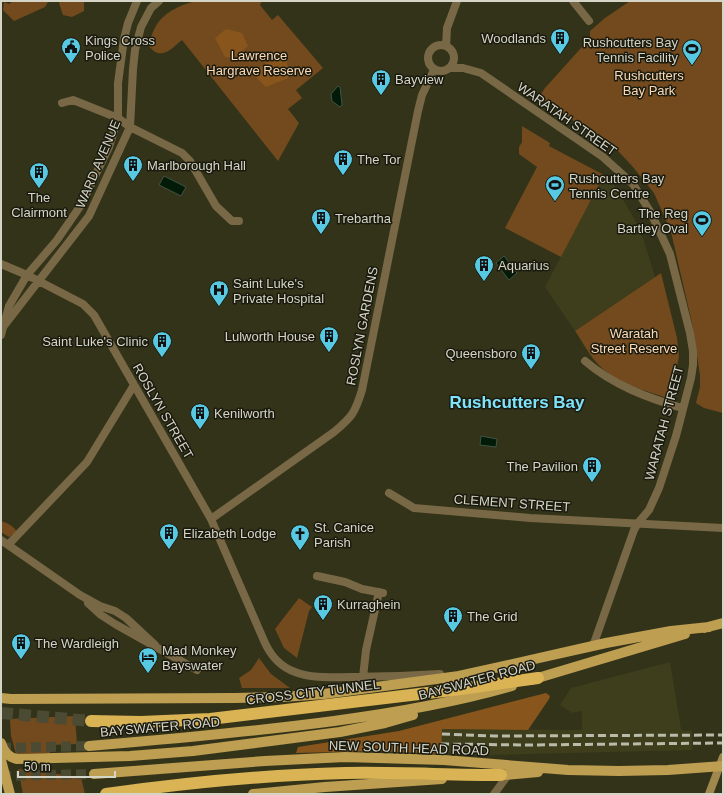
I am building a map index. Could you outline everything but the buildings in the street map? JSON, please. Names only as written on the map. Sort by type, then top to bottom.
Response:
[{"type":"highway","name":"CROSS CITY TUNNEL","points":[[91,721],[141,722],[210,719],[461,689],[538,678]]},
{"type":"highway","points":[[106,794],[150,788],[267,777],[346,773],[505,775]]},
{"type":"main road","name":"BAYSWATER ROAD","points":[[89,746],[238,733],[424,708],[468,698],[723,623]]},
{"type":"main road","points":[[1,698],[165,699],[299,696],[459,676],[593,646],[671,631],[709,626]]},
{"type":"main road","points":[[1,743],[6,754],[17,759],[130,756],[194,751],[340,732],[385,723],[468,698]]},
{"type":"main road","name":"NEW SOUTH HEAD ROAD","points":[[94,774],[264,761],[345,757],[444,760],[568,770],[619,771],[668,770],[722,763]]},
{"type":"main road","points":[[1,760],[10,794]]},
{"type":"main road","points":[[709,794],[722,763]]},
{"type":"main road","points":[[253,794],[325,787],[568,770]]},
{"type":"street","name":"WARD AVENUE","points":[[2,331],[9,306],[28,275],[57,240],[81,205],[109,147],[118,118],[118,83],[124,39],[128,23],[137,1]]},
{"type":"street","name":"WARD AVENUE","points":[[2,331],[89,216],[130,127],[132,83],[136,50],[141,27],[151,8],[159,1]]},
{"type":"street","points":[[446,46],[447,28],[457,1]]},
{"type":"street","points":[[573,1],[589,21]]},
{"type":"street","points":[[437,46],[446,46],[454,56],[454,60],[450,68],[443,72],[434,70],[428,64],[428,55],[430,51],[437,46]]},
{"type":"street","name":"WARATAH STREET","points":[[450,68],[462,68],[480,73],[603,157],[633,184],[651,213],[670,254],[690,333],[693,351],[691,378],[670,456],[659,488],[649,510],[638,523],[593,646]]},
{"type":"street","name":"ROSLYN GARDENS","points":[[211,519],[334,432],[349,419],[356,408],[362,390],[418,111],[422,95],[434,70]]},
{"type":"street","points":[[62,103],[73,100],[118,118],[130,127],[182,153],[190,161],[216,206],[232,221],[239,222]]},
{"type":"street","name":"ROSLYN STREET","points":[[1,264],[28,275],[38,282],[83,304],[94,315],[211,519],[253,617]]},
{"type":"street","points":[[585,361],[599,373],[615,382],[658,401],[682,408]]},
{"type":"street","points":[[9,544],[87,462],[134,385]]},
{"type":"street","name":"CLEMENT STREET","points":[[389,493],[414,508],[518,517],[723,528]]},
{"type":"street","points":[[1,540],[9,544],[80,595],[96,604],[115,611],[126,618],[155,646],[197,670]]},
{"type":"street","points":[[317,576],[345,582],[362,589],[381,593],[366,650],[363,677]]},
{"type":"street","name":"BAYSWATER ROAD","points":[[253,617],[268,649],[279,662],[286,668],[305,675],[316,677],[363,677],[458,673],[503,667]]},
{"type":"street","points":[[494,794],[505,775]]},
{"type":"shaded area","points":[[226,29],[242,33],[248,46],[234,58],[225,57],[215,38]]},
{"type":"shaded area","points":[[274,56],[287,61],[288,78],[266,87],[256,77],[258,70]]},
{"type":"shaded area","points":[[338,86],[340,87],[342,105],[340,107],[332,101],[331,94]]},
{"type":"shaded area","points":[[604,175],[610,179],[617,189],[636,222],[644,241],[655,277],[575,331],[545,287]]},
{"type":"shaded area","points":[[164,176],[186,187],[181,196],[159,185]]},
{"type":"shaded area","points":[[504,256],[517,273],[509,280],[496,263]]},
{"type":"shaded area","points":[[481,436],[497,439],[496,447],[480,445]]},
{"type":"shaded area","points":[[670,662],[681,729],[685,731],[692,730],[692,750],[487,755],[441,752],[441,729],[582,730],[582,711],[572,713],[560,705],[571,688]]},
{"type":"shaded area","points":[[546,693],[550,696],[549,699],[528,730],[442,729],[441,754],[375,751],[296,753],[298,747],[399,731]]},
{"type":"green space","points":[[13,1],[48,2],[45,7],[14,21],[3,10],[4,2],[9,4]]},
{"type":"green space","points":[[60,1],[84,1],[84,11],[72,17],[63,15],[59,3]]},
{"type":"green space","name":"Lawrence Hargrave Reserve","points":[[196,1],[262,1],[260,5],[272,20],[278,15],[323,68],[296,90],[302,98],[288,109],[299,123],[278,161],[182,40],[170,50],[162,53],[153,51],[149,46],[151,36],[159,21],[178,7]]},
{"type":"green space","name":"Rushcutters Bay Park","points":[[630,1],[723,1],[723,413],[704,408],[696,403],[700,387],[700,375],[692,323],[671,232],[654,193],[619,152],[539,97],[545,88],[590,38],[590,31],[605,18]]},
{"type":"green space","name":"Rushcutters Bay Tennis Centre","points":[[522,126],[550,143],[549,146],[604,175],[561,257],[505,228],[537,167],[519,154],[519,147],[522,142]]},
{"type":"green space","name":"Waratah Street Reserve","points":[[661,273],[677,338],[679,356],[676,372],[667,398],[638,388],[611,375],[593,358],[575,331]]},
{"type":"green space","points":[[1,521],[12,526],[17,532],[9,537],[1,532]]},
{"type":"green space","points":[[299,598],[312,607],[309,611],[297,658],[284,648],[275,629]]},
{"type":"green space","points":[[259,658],[271,674],[290,688],[242,688],[239,678],[251,670]]},
{"type":"green space","points":[[75,716],[77,744],[50,745],[50,753],[16,754],[11,736],[10,719]]},
{"type":"green space","points":[[18,769],[81,777],[85,794],[23,794]]},
{"type":"tunnel","points":[[1,713],[91,721]]},
{"type":"tunnel","points":[[1,748],[89,746]]},
{"type":"tunnel","points":[[1,776],[94,774]]},
{"type":"railway","points":[[442,734],[494,736],[723,735]]},
{"type":"railway","points":[[441,744],[530,745],[723,743]]},
{"type":"place","name":"Woodlands","points":[[560,55]]},
{"type":"place","name":"Kings Cross Police","points":[[71,64]]},
{"type":"place","name":"Rushcutters Bay Tennis Facility","points":[[692,66]]},
{"type":"place","name":"Bayview","points":[[381,96]]},
{"type":"place","name":"The Tor","points":[[343,176]]},
{"type":"place","name":"Marlborough Hall","points":[[133,182]]},
{"type":"place","name":"The Clairmont","points":[[39,189]]},
{"type":"place","name":"Rushcutters Bay Tennis Centre","points":[[555,202]]},
{"type":"place","name":"Trebartha","points":[[321,235]]},
{"type":"place","name":"The Reg Bartley Oval","points":[[702,237]]},
{"type":"place","name":"Aquarius","points":[[484,282]]},
{"type":"place","name":"Saint Luke's Private Hospital","points":[[219,307]]},
{"type":"place","name":"Lulworth House","points":[[329,353]]},
{"type":"place","name":"Saint Luke's Clinic","points":[[162,358]]},
{"type":"place","name":"Queensboro","points":[[531,370]]},
{"type":"place","name":"Kenilworth","points":[[200,430]]},
{"type":"place","name":"The Pavilion","points":[[592,483]]},
{"type":"place","name":"Elizabeth Lodge","points":[[169,550]]},
{"type":"place","name":"St. Canice Parish","points":[[300,551]]},
{"type":"place","name":"Kurraghein","points":[[323,621]]},
{"type":"place","name":"The Grid","points":[[453,633]]},
{"type":"place","name":"The Wardleigh","points":[[21,660]]},
{"type":"place","name":"Mad Monkey Bayswater","points":[[148,674]]},
{"type":"district","name":"Rushcutters Bay","points":[[517,402]]}]
